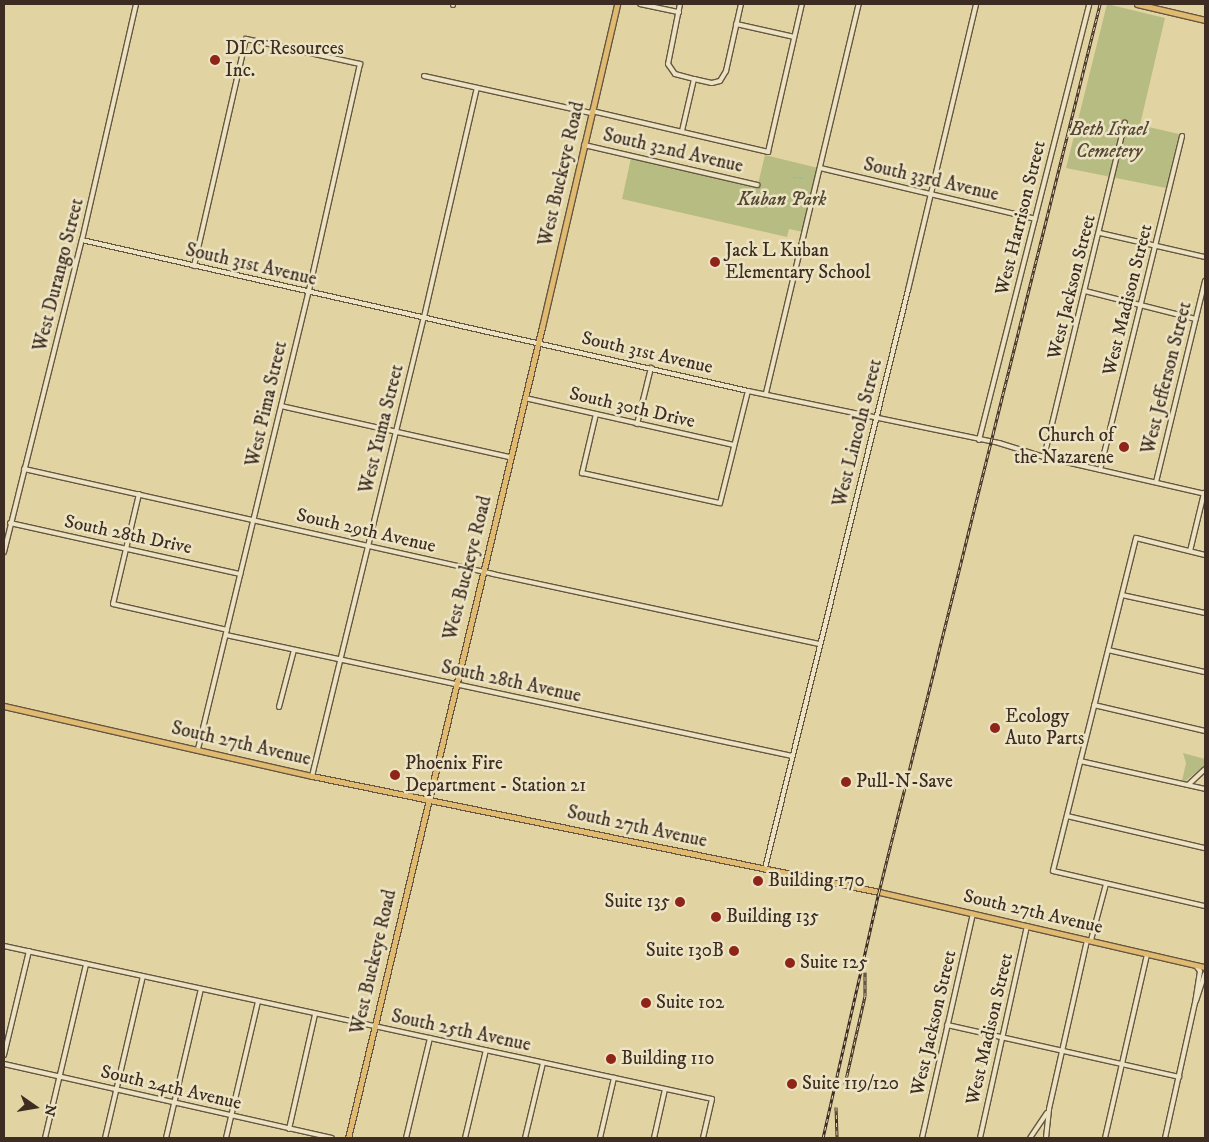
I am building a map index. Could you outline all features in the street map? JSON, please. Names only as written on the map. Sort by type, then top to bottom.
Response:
[{"type":"main road","name":"West Buckeye Road","points":[[348,1138],[617,4]]},
{"type":"main road","points":[[1137,4],[1205,20]]},
{"type":"main road","name":"South 27th Avenue","points":[[4,706],[312,776],[765,868],[1205,967]]},
{"type":"street","name":"West Durango Street","points":[[4,552],[82,240],[136,4]]},
{"type":"street","points":[[640,4],[678,12]]},
{"type":"street","points":[[680,4],[668,64],[675,74],[712,83],[720,81],[726,71],[741,4]]},
{"type":"street","points":[[424,76],[682,131],[768,152],[802,4]]},
{"type":"street","points":[[766,393],[859,4]]},
{"type":"street","name":"West Lincoln Street","points":[[765,868],[932,194],[976,4]]},
{"type":"street","name":"West Harrison Street","points":[[979,440],[1089,4]]},
{"type":"street","points":[[736,24],[794,37]]},
{"type":"street","name":"West Pima Street","points":[[194,266],[246,39],[360,64],[309,290],[198,750]]},
{"type":"street","points":[[682,131],[694,79]]},
{"type":"street","name":"West Yuma Street","points":[[312,776],[424,317],[477,88]]},
{"type":"street","name":"West Jackson Street","points":[[1044,457],[1100,233],[1125,123]]},
{"type":"street","name":"West Madison Street","points":[[1100,470],[1182,136]]},
{"type":"street","name":"South 32nd Avenue","points":[[584,145],[756,185]]},
{"type":"street","name":"South 33rd Avenue","points":[[820,168],[1035,220]]},
{"type":"street","points":[[1100,233],[1205,257]]},
{"type":"street","name":"South 31st Avenue","points":[[82,240],[979,440],[1205,494]]},
{"type":"street","name":"West Jefferson Street","points":[[1156,482],[1205,281]]},
{"type":"street","points":[[1085,291],[1196,318]]},
{"type":"street","points":[[637,424],[650,368]]},
{"type":"street","points":[[596,414],[582,473],[720,503],[748,390]]},
{"type":"street","name":"South 30th Drive","points":[[525,398],[734,445]]},
{"type":"street","points":[[281,406],[510,457]]},
{"type":"street","name":"South 29th Avenue","points":[[24,469],[820,644]]},
{"type":"street","points":[[126,548],[138,494]]},
{"type":"street","points":[[1190,551],[1205,494]]},
{"type":"street","points":[[4,523],[10,525]]},
{"type":"street","points":[[4,529],[10,525]]},
{"type":"street","name":"South 28th Drive","points":[[10,525],[126,548],[240,574]]},
{"type":"street","points":[[1205,555],[1136,538],[1053,871],[1205,906]]},
{"type":"street","name":"South 28th Avenue","points":[[126,548],[113,604],[294,650],[792,756]]},
{"type":"street","points":[[1122,595],[1205,614]]},
{"type":"street","points":[[280,707],[294,650]]},
{"type":"street","points":[[1108,650],[1205,672]]},
{"type":"street","points":[[1094,706],[1205,731]]},
{"type":"street","points":[[1080,761],[1205,789]]},
{"type":"street","points":[[1188,785],[1205,769]]},
{"type":"street","points":[[1067,816],[1205,848]]},
{"type":"street","points":[[1046,1138],[1049,1109],[1062,1051],[1089,940],[1106,884]]},
{"type":"street","name":"West Jackson Street","points":[[922,1138],[973,914]]},
{"type":"street","name":"West Madison Street","points":[[980,1138],[1028,926]]},
{"type":"street","name":"South 25th Avenue","points":[[4,946],[712,1099],[703,1138]]},
{"type":"street","points":[[4,1055],[29,951]]},
{"type":"street","points":[[1105,1138],[1146,954]]},
{"type":"street","points":[[45,1138],[86,964]]},
{"type":"street","points":[[1165,1138],[1195,1002],[1200,973],[1196,965]]},
{"type":"street","points":[[1195,1002],[1205,974]]},
{"type":"street","points":[[105,1138],[143,976]]},
{"type":"street","points":[[166,1138],[201,989]]},
{"type":"street","points":[[226,1138],[258,1002]]},
{"type":"street","points":[[289,1129],[315,1014]]},
{"type":"street","points":[[947,1025],[1179,1077]]},
{"type":"street","points":[[406,1138],[430,1038]]},
{"type":"street","points":[[465,1138],[486,1050]]},
{"type":"street","points":[[525,1138],[543,1063]]},
{"type":"street","name":"South 24th Avenue","points":[[4,1064],[332,1138]]},
{"type":"street","points":[[600,1138],[614,1078]]},
{"type":"street","points":[[654,1138],[665,1088]]},
{"type":"street","points":[[1030,1138],[1041,1124],[1049,1109]]},
{"type":"green space","name":"Beth Israel Cemetery","points":[[1107,4],[1165,18],[1140,125],[1179,134],[1166,188],[1066,168]]},
{"type":"green space","name":"Kuban Park","points":[[765,155],[818,168],[803,232],[789,229],[787,237],[622,199],[631,158],[757,188]]},
{"type":"green space","points":[[1183,753],[1205,759],[1205,765],[1184,782],[1182,781],[1186,763]]},
{"type":"waterway","points":[[797,177],[802,178]]},
{"type":"railway","points":[[823,1138],[879,892],[1100,4]]},
{"type":"railway","points":[[845,1084],[865,996],[865,972]]},
{"type":"railway","points":[[836,1107],[837,1138]]},
{"type":"place","name":"DLC Resources Inc.","points":[[215,60]]},
{"type":"place","name":"Jack L Kuban Elementary School","points":[[715,262]]},
{"type":"place","name":"Church of the Nazarene","points":[[1124,447]]},
{"type":"place","name":"Ecology Auto Parts","points":[[995,728]]},
{"type":"place","name":"Phoenix Fire Department - Station 21","points":[[395,775]]},
{"type":"place","name":"Pull-N-Save","points":[[846,782]]},
{"type":"place","name":"Building 170","points":[[758,881]]},
{"type":"place","name":"Suite 135","points":[[680,902]]},
{"type":"place","name":"Building 135","points":[[716,917]]},
{"type":"place","name":"Suite 130B","points":[[734,951]]},
{"type":"place","name":"Suite 125","points":[[790,963]]},
{"type":"place","name":"Suite 102","points":[[646,1003]]},
{"type":"place","name":"Building 110","points":[[611,1059]]},
{"type":"place","name":"Suite 119/120","points":[[792,1084]]}]
